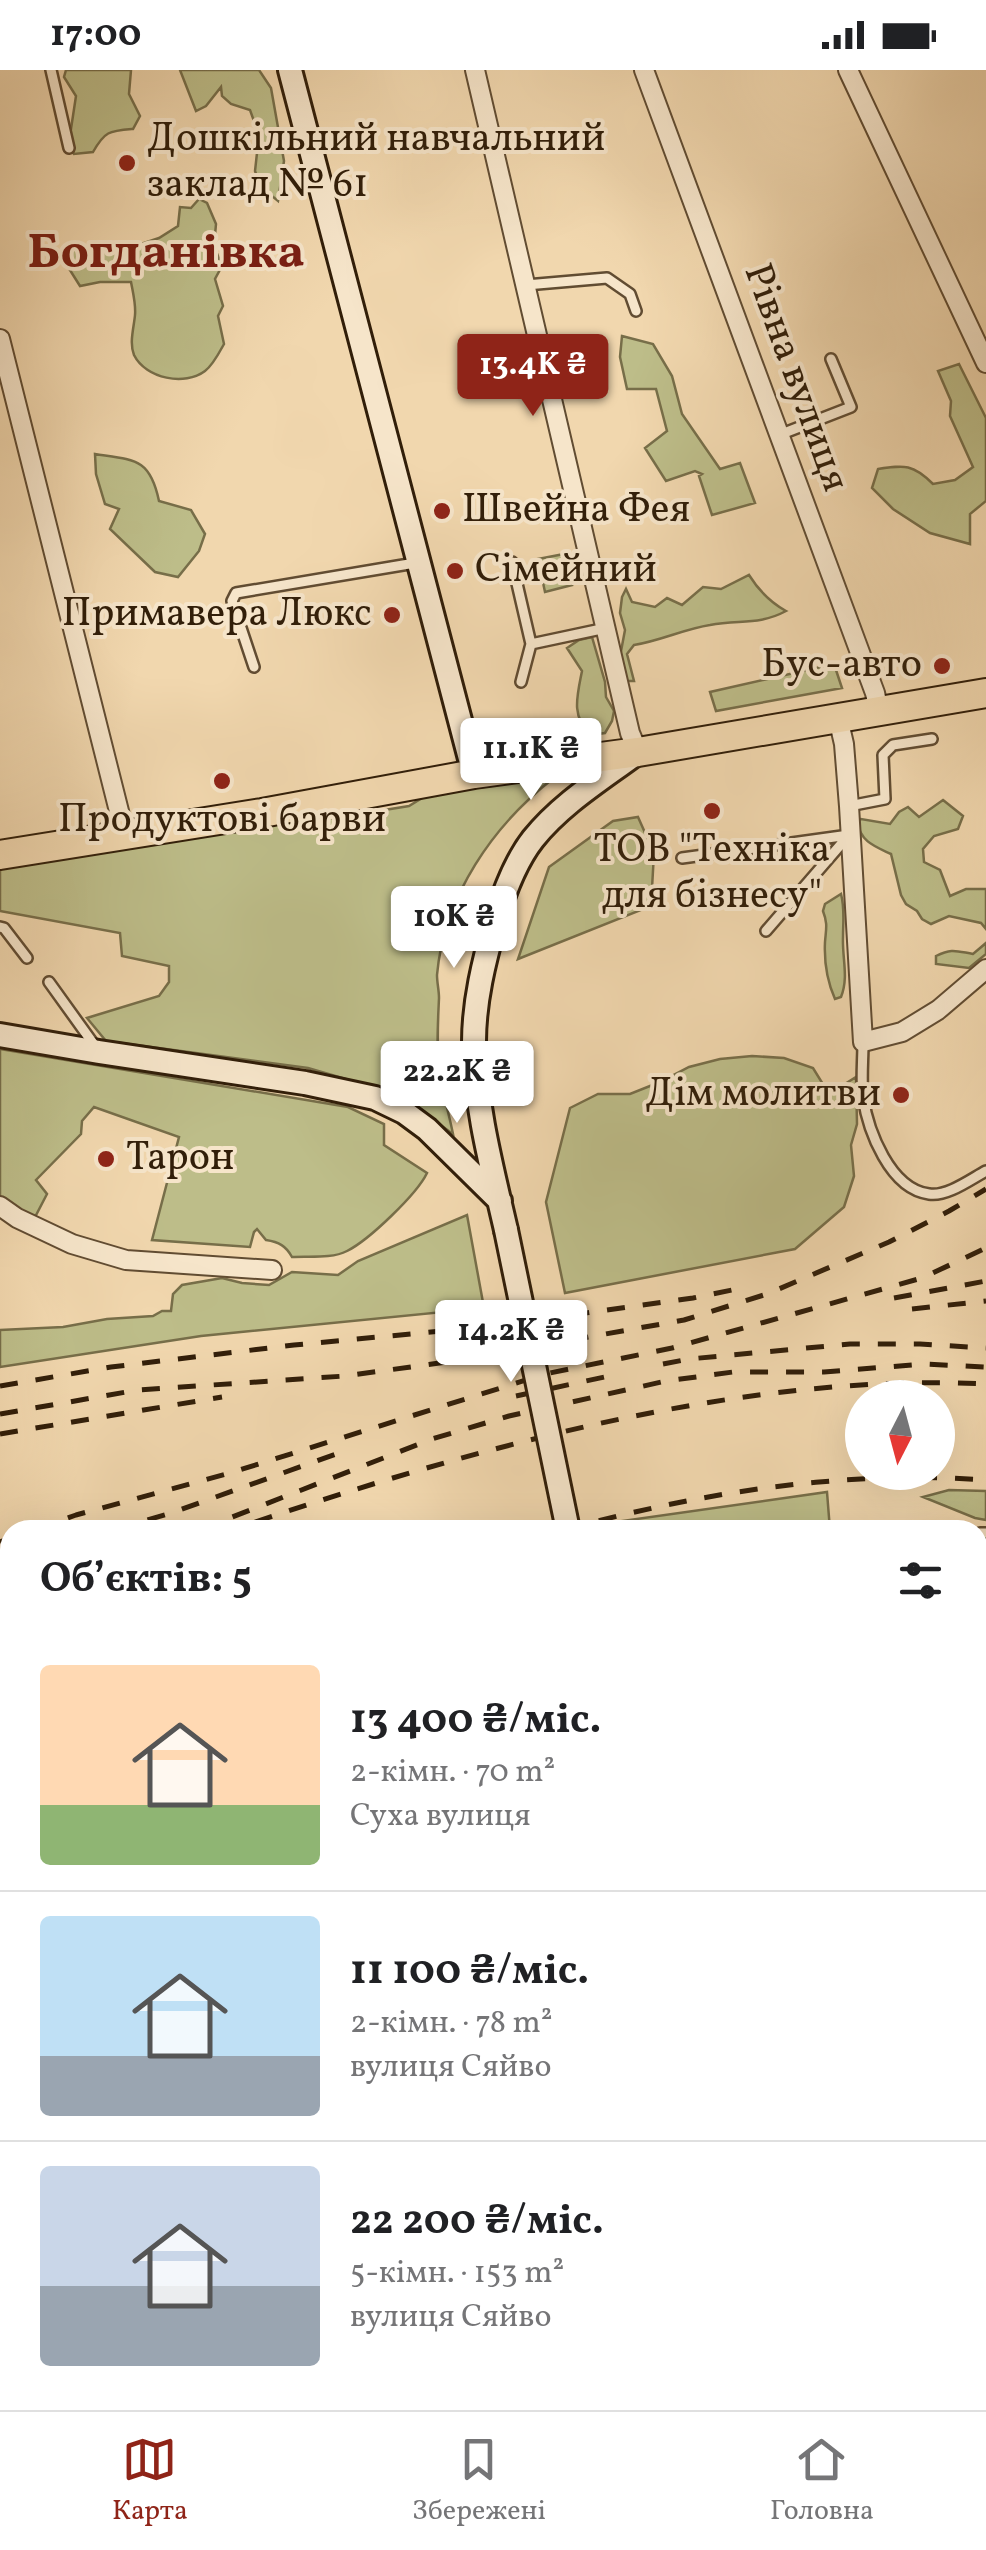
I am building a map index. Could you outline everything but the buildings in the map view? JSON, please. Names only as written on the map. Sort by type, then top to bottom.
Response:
[{"type":"main road","points":[[290,70],[474,774]]},
{"type":"main road","points":[[0,855],[474,774],[638,752],[986,693]]},
{"type":"main road","points":[[566,1520],[481,1114],[474,1041],[480,974],[498,913],[531,841],[566,805],[638,752]]},
{"type":"main road","points":[[0,1035],[305,1083],[375,1098],[427,1129],[500,1201]]},
{"type":"street","points":[[475,70],[630,733],[638,752]]},
{"type":"street","name":"Рівна вулиця","points":[[644,70],[879,711]]},
{"type":"street","points":[[848,70],[986,362]]},
{"type":"street","points":[[0,339],[125,835]]},
{"type":"street","points":[[838,718],[849,806],[863,1042],[902,1032],[938,1010],[986,969]]},
{"type":"street","points":[[0,1206],[72,1244],[126,1260],[272,1270]]},
{"type":"lane","points":[[51,70],[69,148]]},
{"type":"lane","points":[[526,285],[607,278],[630,294],[636,311]]},
{"type":"lane","points":[[779,434],[851,407],[831,359]]},
{"type":"lane","points":[[254,667],[232,601],[236,593],[418,562]]},
{"type":"lane","points":[[512,562],[531,644],[521,682]]},
{"type":"lane","points":[[531,644],[606,628]]},
{"type":"lane","points":[[849,806],[884,798],[884,755],[893,745],[932,739]]},
{"type":"lane","points":[[682,858],[849,835]]},
{"type":"lane","points":[[766,931],[849,835]]},
{"type":"lane","points":[[0,927],[28,958]]},
{"type":"lane","points":[[48,982],[99,1052]]},
{"type":"lane","points":[[863,1042],[864,1097],[876,1142],[894,1174],[910,1187],[931,1195],[955,1188],[986,1171]]},
{"type":"green space","points":[[66,70],[131,70],[129,94],[140,116],[133,129],[108,133],[93,152],[74,154],[69,142],[76,96],[64,77]]},
{"type":"green space","points":[[180,70],[259,70],[271,88],[284,161],[278,201],[261,187],[255,171],[259,135],[250,110],[231,104],[222,96],[221,87],[206,106],[196,111]]},
{"type":"green space","points":[[199,199],[207,203],[216,224],[214,246],[222,266],[215,279],[223,306],[218,316],[224,344],[213,362],[197,376],[166,378],[147,370],[134,355],[131,282],[80,286],[68,267],[70,252],[75,246],[84,258],[113,246],[159,238],[178,226],[180,207],[191,208]]},
{"type":"green space","points":[[622,336],[653,344],[672,376],[682,414],[720,469],[740,463],[755,503],[712,515],[699,476],[702,474],[695,471],[666,481],[645,448],[667,431],[656,389],[627,389],[620,357]]},
{"type":"green space","points":[[959,364],[986,418],[986,501],[970,514],[970,544],[930,533],[893,509],[872,488],[878,469],[908,468],[933,484],[955,480],[973,467],[950,416],[951,401],[938,371]]},
{"type":"green space","points":[[95,454],[139,464],[151,476],[159,501],[191,510],[205,534],[199,551],[178,577],[155,572],[110,529],[119,509],[105,504]]},
{"type":"green space","points":[[564,554],[572,585],[545,592],[538,559]]},
{"type":"green space","points":[[749,575],[765,596],[786,611],[757,620],[700,627],[634,645],[627,654],[634,681],[625,681],[618,667],[625,630],[620,613],[626,589],[632,602],[655,607],[667,598],[682,605],[703,587],[721,589]]},
{"type":"green space","points":[[592,637],[606,697],[614,711],[605,733],[590,735],[578,713],[582,671],[567,648]]},
{"type":"green space","points":[[834,664],[842,688],[716,711],[710,692]]},
{"type":"green space","points":[[555,777],[492,840],[475,864],[450,917],[437,975],[438,1055],[453,1134],[397,1094],[308,1068],[106,1041],[87,1018],[159,996],[169,982],[169,966],[122,956],[120,933],[0,911],[0,866],[310,816],[329,819],[409,806],[427,795]]},
{"type":"green space","points":[[943,800],[963,816],[958,829],[934,836],[923,849],[924,862],[940,870],[950,896],[966,889],[986,889],[986,929],[981,923],[949,916],[931,924],[922,919],[901,895],[891,854],[869,842],[859,829],[857,822],[861,819],[890,824],[908,807],[919,817]]},
{"type":"green space","points":[[638,817],[654,853],[651,906],[518,959],[549,867],[613,821]]},
{"type":"green space","points":[[841,894],[845,982],[841,997],[835,999],[826,964],[823,911],[825,904]]},
{"type":"green space","points":[[986,943],[986,954],[969,968],[936,964],[936,956],[941,953],[973,954]]},
{"type":"green space","points":[[0,1049],[348,1107],[384,1124],[384,1145],[427,1173],[379,1227],[347,1251],[334,1255],[292,1257],[282,1245],[266,1240],[257,1229],[250,1247],[152,1240],[179,1137],[94,1107],[82,1121],[81,1134],[36,1180],[47,1194],[34,1219],[0,1200]]},
{"type":"green space","points":[[752,1056],[784,1058],[813,1068],[829,1094],[856,1077],[857,1124],[851,1145],[854,1176],[844,1207],[795,1249],[565,1293],[546,1202],[570,1108],[598,1094],[630,1094],[689,1067]]},
{"type":"green space","points":[[467,1215],[484,1308],[201,1336],[0,1367],[0,1330],[153,1316],[171,1311],[173,1294],[182,1285],[222,1278],[269,1285],[292,1272],[338,1275],[358,1261]]},
{"type":"green space","points":[[949,1490],[986,1491],[986,1520],[975,1518],[923,1497]]},
{"type":"green space","points":[[827,1492],[829,1520],[629,1520]]},
{"type":"railway","points":[[0,1414],[138,1390],[345,1376],[684,1320],[767,1294],[889,1242],[986,1189]]},
{"type":"railway","points":[[62,1520],[230,1473],[545,1374],[672,1348],[922,1278],[986,1248]]},
{"type":"railway","points":[[894,1298],[986,1281]]},
{"type":"railway","points":[[0,1386],[111,1367],[484,1327],[747,1287]]},
{"type":"railway","points":[[912,1309],[986,1301]]},
{"type":"railway","points":[[663,1364],[850,1344],[986,1348]]},
{"type":"railway","points":[[225,1520],[432,1439],[509,1416],[666,1381],[733,1372],[824,1372],[924,1364],[986,1367]]},
{"type":"railway","points":[[516,1396],[609,1376]]},
{"type":"railway","points":[[261,1520],[523,1442],[709,1402],[895,1383],[986,1384]]},
{"type":"railway","points":[[0,1434],[222,1397]]},
{"type":"railway","points":[[147,1520],[336,1454]]},
{"type":"railway","points":[[604,1520],[720,1495],[826,1481],[986,1480]]},
{"type":"place","name":"Дошкільний навчальний заклад № 61","points":[[127,163]]},
{"type":"place","name":"Швейна Фея","points":[[442,511]]},
{"type":"place","name":"Сімейний","points":[[455,571]]},
{"type":"place","name":"Примавера Люкс","points":[[392,615]]},
{"type":"place","name":"Бус-авто","points":[[942,666]]},
{"type":"place","name":"Продуктові барви","points":[[222,781]]},
{"type":"place","name":"ТОВ \"Техніка для бізнесу\"","points":[[712,811]]},
{"type":"place","name":"Дім молитви","points":[[901,1095]]},
{"type":"place","name":"Тарон","points":[[106,1159]]},
{"type":"district","name":"Богданівка","points":[[166,254]]}]
